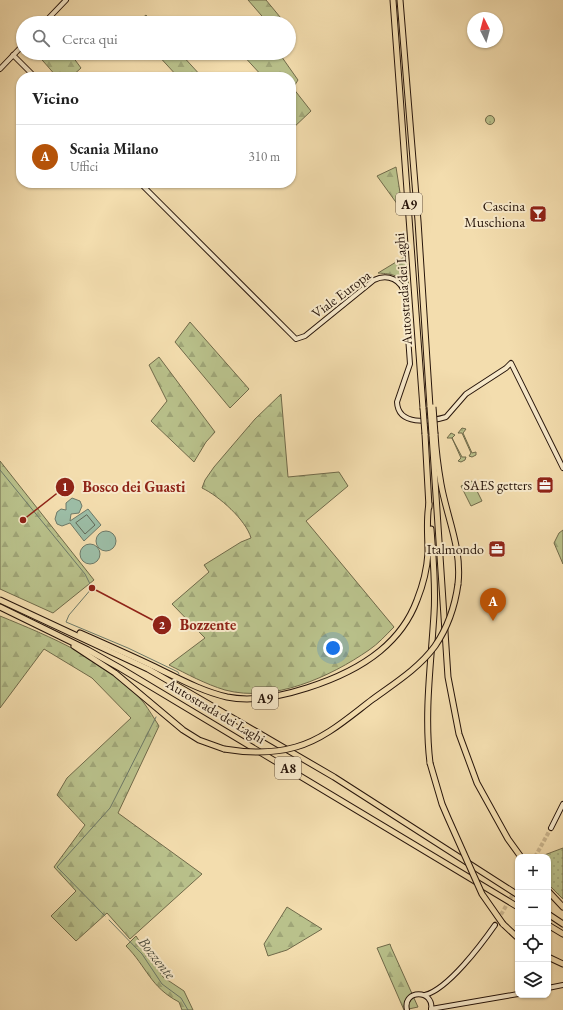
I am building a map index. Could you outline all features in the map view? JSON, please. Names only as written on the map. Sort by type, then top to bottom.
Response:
[{"type":"highway","name":"Autostrada dei Laghi","points":[[393,0],[425,434],[428,504]]},
{"type":"highway","name":"Autostrada dei Laghi","points":[[400,0],[434,434]]},
{"type":"highway","name":"A9","points":[[55,633],[115,672],[183,730],[199,740],[224,748],[253,752],[285,750],[308,743],[337,727],[409,672],[428,654],[441,636],[451,616],[458,584],[459,564],[456,540],[441,485],[434,434]]},
{"type":"highway","name":"A9","points":[[434,434],[448,677],[459,734],[477,783],[508,839],[519,854]]},
{"type":"highway","name":"A9","points":[[0,599],[10,601],[209,692],[229,697],[247,699],[284,695],[309,687],[354,668],[381,650],[402,628],[417,600],[426,571],[428,504]]},
{"type":"highway","name":"A9","points":[[428,504],[435,590],[427,704],[427,739],[430,763],[442,804],[482,894],[503,924],[515,935]]},
{"type":"highway","name":"Autostrada dei Laghi","points":[[0,599],[148,669],[182,688],[334,777],[515,893]]},
{"type":"highway","name":"Autostrada dei Laghi","points":[[0,607],[88,650],[181,703],[515,905]]},
{"type":"highway","points":[[551,894],[563,907]]},
{"type":"highway","points":[[551,916],[563,924]]},
{"type":"highway","points":[[550,926],[563,934]]},
{"type":"highway","points":[[551,958],[563,964]]},
{"type":"street","points":[[51,16],[66,0]]},
{"type":"street","points":[[0,69],[16,52]]},
{"type":"street","points":[[13,55],[16,58]]},
{"type":"street","points":[[18,60],[30,72]]},
{"type":"street","name":"Viale Europa","points":[[145,188],[296,339],[305,336],[378,278],[392,279],[402,285],[405,295],[410,364],[396,402],[398,412],[406,419],[415,420],[446,417],[466,394],[512,363],[563,468]]},
{"type":"street","points":[[551,828],[563,804]]},
{"type":"street","points":[[425,995],[435,990],[457,972],[474,954],[495,925]]},
{"type":"street","points":[[551,988],[563,986]]},
{"type":"street","points":[[430,1002],[435,990]]},
{"type":"street","points":[[405,1009],[407,1001],[413,995],[419,993],[425,995],[430,1002],[431,1010],[515,995]]},
{"type":"street","points":[[430,1002],[441,1007]]},
{"type":"green space","points":[[248,0],[266,0],[279,16],[262,16]]},
{"type":"green space","points":[[42,60],[75,60],[81,68],[77,72],[53,72]]},
{"type":"green space","points":[[162,60],[186,60],[197,72],[173,72]]},
{"type":"green space","points":[[247,60],[284,60],[292,72],[258,72]]},
{"type":"green space","points":[[296,92],[311,111],[296,125]]},
{"type":"green space","points":[[490,115],[495,120],[490,125],[485,120]]},
{"type":"green space","points":[[396,167],[403,212],[377,176]]},
{"type":"green space","points":[[406,256],[409,288],[396,276],[378,273]]},
{"type":"green space","points":[[190,322],[249,389],[230,408],[175,342]]},
{"type":"green space","points":[[159,357],[215,432],[206,442],[194,462],[151,421],[167,401],[149,365]]},
{"type":"green space","points":[[281,394],[288,477],[339,472],[348,486],[306,521],[394,627],[369,650],[354,660],[319,678],[281,690],[262,693],[243,693],[218,688],[196,679],[169,665],[205,638],[172,604],[209,572],[204,565],[241,542],[251,538],[238,516],[224,503],[202,488],[205,480],[214,467],[255,419]]},
{"type":"green space","points":[[462,428],[466,429],[463,433],[472,453],[476,452],[476,455],[472,457],[469,456],[471,453],[462,433],[458,433]]},
{"type":"green space","points":[[451,433],[455,435],[452,438],[447,438]]},
{"type":"green space","points":[[452,438],[462,457],[466,457],[465,460],[461,462],[458,461],[461,458]]},
{"type":"green space","points":[[0,461],[94,580],[53,613],[0,589]]},
{"type":"green space","points":[[472,481],[482,501],[471,506],[461,486]]},
{"type":"green space","points":[[563,530],[563,564],[554,543],[559,533]]},
{"type":"green space","points":[[0,616],[78,651],[114,674],[144,703],[159,726],[118,813],[202,874],[130,939],[107,913],[76,941],[51,916],[76,891],[54,867],[85,825],[57,795],[67,778],[131,718],[92,678],[44,649],[0,708]]},
{"type":"green space","points":[[563,848],[563,899],[551,887],[551,854],[547,854]]},
{"type":"green space","points":[[287,907],[322,929],[287,950],[268,956],[264,944]]},
{"type":"green space","points":[[136,936],[163,977],[184,991],[193,1010],[182,1010],[179,1002],[161,990],[126,946]]},
{"type":"green space","points":[[390,944],[418,1007],[404,1010],[377,948]]},
{"type":"water","points":[[72,498],[80,501],[82,506],[79,513],[71,514],[70,521],[88,509],[101,525],[84,541],[70,523],[62,526],[57,524],[55,519],[57,512],[61,509],[66,510],[66,503]]},
{"type":"water","points":[[106,531],[113,534],[116,541],[113,548],[106,551],[99,548],[96,541],[99,534]]},
{"type":"water","points":[[90,544],[97,547],[100,554],[97,561],[90,564],[83,561],[80,554],[83,547]]},
{"type":"waterway","name":"Bozzente","points":[[0,470],[85,574],[92,588],[69,615],[66,622],[128,648],[178,672],[179,674]]},
{"type":"waterway","name":"Bozzente","points":[[105,916],[57,867],[110,808],[156,717]]},
{"type":"waterway","name":"Bozzente","points":[[109,920],[142,954],[162,984],[181,998],[188,1010]]},
{"type":"tunnel","points":[[537,854],[551,828]]},
{"type":"tunnel","points":[[495,925],[515,890]]},
{"type":"place","name":"Cascina Muschiona","points":[[538,214]]},
{"type":"place","name":"SAES getters","points":[[545,485]]},
{"type":"place","name":"Bosco dei Guasti","points":[[23,520]]},
{"type":"place","name":"Italmondo","points":[[497,549]]},
{"type":"place","name":"Bozzente","points":[[92,588]]},
{"type":"place","name":"Scania Milano","points":[[493,621]]}]
